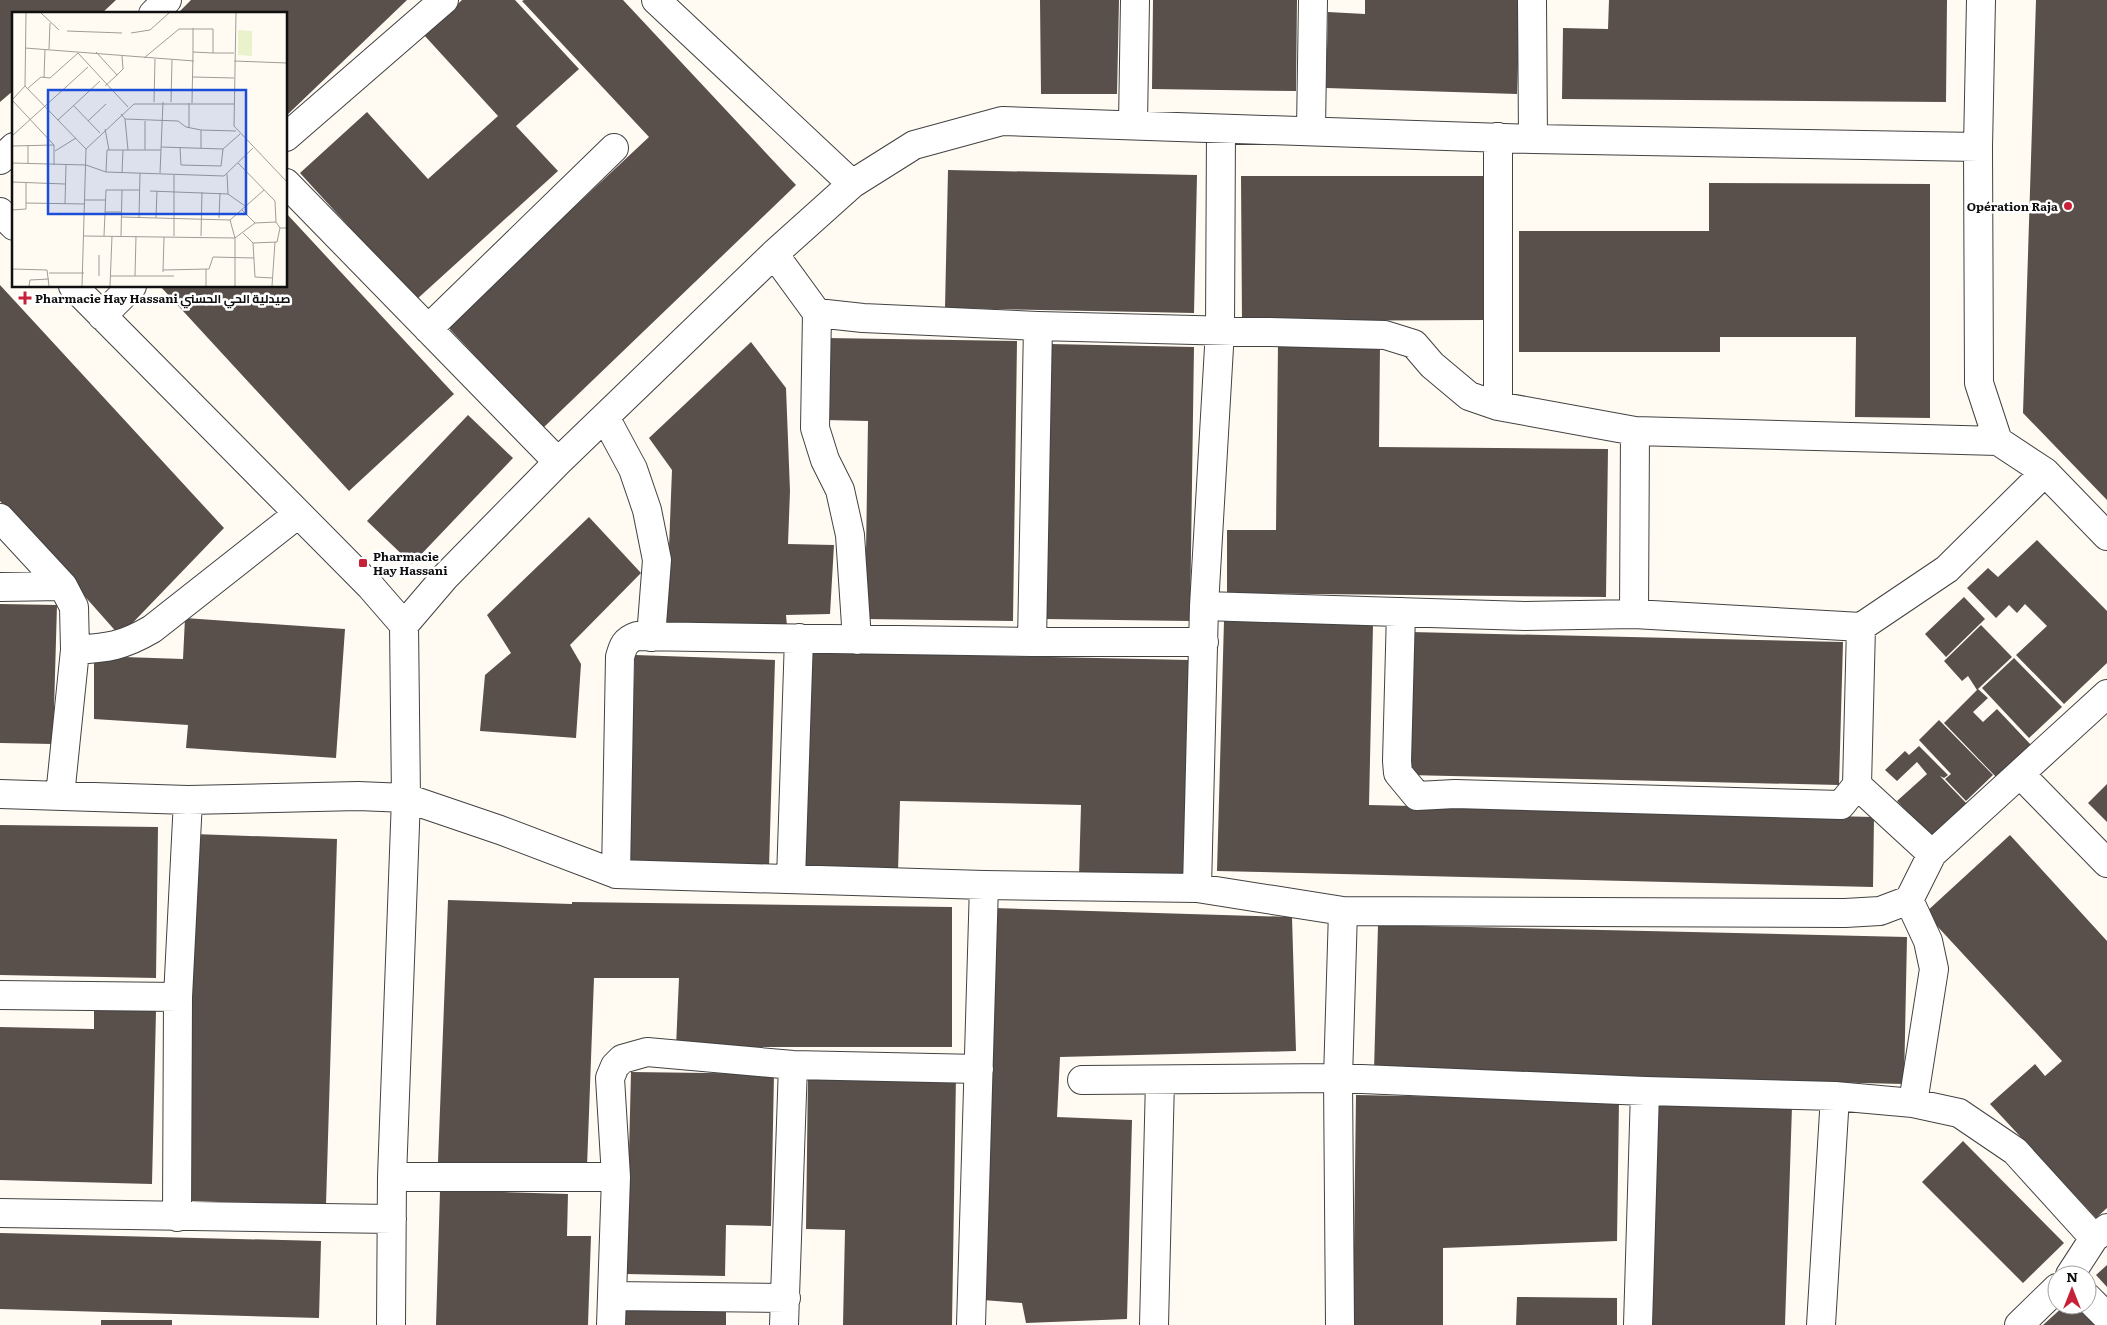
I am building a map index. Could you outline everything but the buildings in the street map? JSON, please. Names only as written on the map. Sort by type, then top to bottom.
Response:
[{"type":"street","points":[[155,12],[167,0]]},
{"type":"street","points":[[288,135],[444,0]]},
{"type":"street","points":[[656,0],[852,184]]},
{"type":"street","points":[[1133,124],[1135,0]]},
{"type":"street","points":[[1311,130],[1313,0]]},
{"type":"street","points":[[1532,0],[1533,138]]},
{"type":"street","points":[[1981,0],[1978,147],[1979,383],[1998,441]]},
{"type":"street","points":[[404,625],[445,577],[558,462],[774,254],[852,184],[914,145],[1002,121],[1533,138],[1978,147]]},
{"type":"street","points":[[1197,888],[1204,606],[1220,330],[1221,129]]},
{"type":"street","points":[[1498,137],[1498,406]]},
{"type":"street","points":[[428,329],[614,148]]},
{"type":"street","points":[[0,160],[12,149]]},
{"type":"street","points":[[288,185],[558,462]]},
{"type":"street","points":[[0,212],[12,224]]},
{"type":"street","points":[[774,254],[817,313],[815,428],[825,460],[840,490],[850,535],[857,640]]},
{"type":"street","points":[[75,288],[370,587],[404,625],[406,798],[392,1177],[391,1325]]},
{"type":"street","points":[[102,316],[130,288]]},
{"type":"street","points":[[817,313],[863,318],[1038,326],[1385,335],[1414,344],[1432,365],[1469,396],[1498,406],[1635,431],[1998,441],[2046,472],[2107,536]]},
{"type":"street","points":[[1032,642],[1038,326]]},
{"type":"street","points":[[605,417],[633,469],[647,510],[657,560],[651,637]]},
{"type":"street","points":[[1634,614],[1635,431]]},
{"type":"street","points":[[1204,606],[1525,616],[1634,614],[1861,627],[1947,570],[2046,472]]},
{"type":"street","points":[[75,650],[106,648],[130,642],[152,629],[298,514]]},
{"type":"street","points":[[0,518],[63,586],[74,607],[75,650],[60,796]]},
{"type":"street","points":[[0,587],[63,586]]},
{"type":"street","points":[[1401,612],[1396,761],[1398,773],[1416,796],[1455,794],[1841,805],[1857,785],[1861,627]]},
{"type":"street","points":[[616,874],[620,657],[624,645],[630,638],[637,636],[1032,642],[1204,642]]},
{"type":"street","points":[[791,880],[799,638]]},
{"type":"street","points":[[0,794],[188,800],[358,796],[406,798],[500,830],[616,874],[984,885],[1197,888],[1343,911],[1845,913],[1880,911],[1909,900],[1932,854],[2107,694]]},
{"type":"street","points":[[2020,774],[2107,863]]},
{"type":"street","points":[[1857,785],[1932,854]]},
{"type":"street","points":[[177,1217],[178,997],[188,800]]},
{"type":"street","points":[[972,1325],[984,885]]},
{"type":"street","points":[[1909,900],[1928,941],[1934,969],[1913,1103]]},
{"type":"street","points":[[1340,1325],[1338,1078],[1343,911]]},
{"type":"street","points":[[0,995],[178,997]]},
{"type":"street","points":[[610,1325],[616,1177],[610,1078],[615,1066],[622,1059],[648,1052],[793,1065],[980,1069]]},
{"type":"street","points":[[784,1325],[793,1065]]},
{"type":"street","points":[[1082,1080],[1338,1078],[1644,1091],[1835,1096],[1913,1103],[1959,1114],[2015,1150],[2101,1233],[2077,1265]]},
{"type":"street","points":[[1154,1325],[1160,1080]]},
{"type":"street","points":[[1638,1325],[1644,1091]]},
{"type":"street","points":[[1821,1325],[1835,1096]]},
{"type":"street","points":[[392,1177],[616,1177]]},
{"type":"street","points":[[0,1213],[392,1219]]},
{"type":"street","points":[[612,1296],[786,1298]]},
{"type":"street","points":[[2019,1325],[2047,1298]]},
{"type":"street","points":[[2097,1307],[2107,1317]]},
{"type":"place","name":"Opération Raja","points":[[2068,206]]},
{"type":"place","name":"Pharmacie Hay Hassani صيدلية الحي الحسني","points":[[25,298]]},
{"type":"place","name":"Pharmacie Hay Hassani","points":[[363,563]]}]
